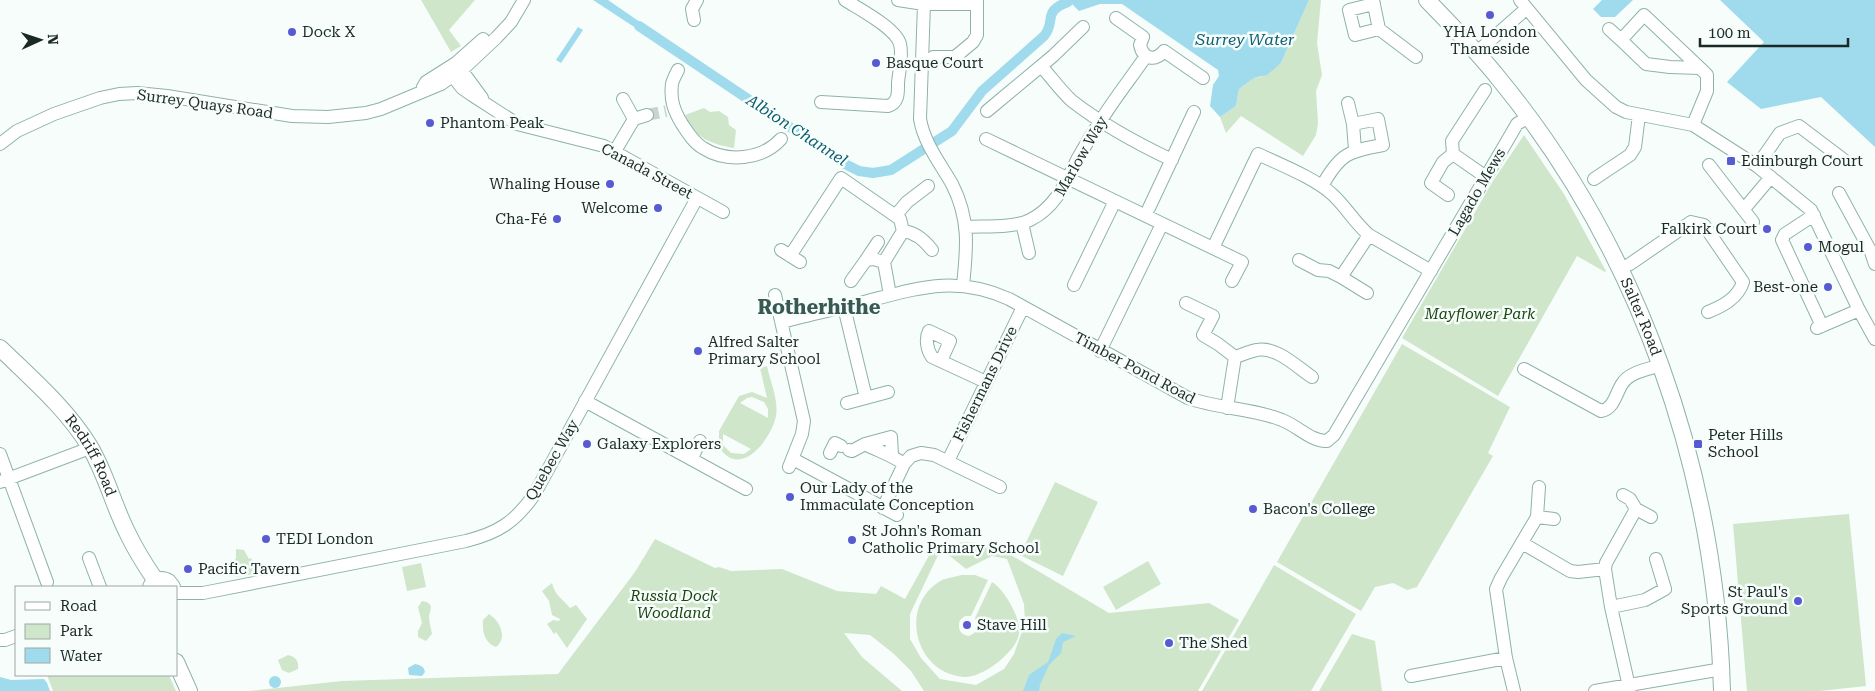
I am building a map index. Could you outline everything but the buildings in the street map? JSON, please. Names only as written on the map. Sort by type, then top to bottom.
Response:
[{"type":"main road","name":"Salter Road","points":[[1427,0],[1501,80],[1569,177],[1620,269],[1661,364],[1688,448],[1704,521],[1718,612],[1722,691]]},
{"type":"main road","name":"Redriff Road","points":[[0,348],[70,419],[90,448],[98,462],[126,530],[154,584]]},
{"type":"main road","points":[[154,584],[165,580],[171,586]]},
{"type":"main road","points":[[178,666],[189,691]]},
{"type":"street","name":"Surrey Quays Road","points":[[0,144],[17,131],[54,114],[118,94],[167,96],[292,116],[348,116],[381,109],[441,84],[499,24],[517,0]]},
{"type":"street","name":"Surrey Quays Road","points":[[454,70],[511,22],[524,0]]},
{"type":"street","points":[[694,20],[692,9],[697,0]]},
{"type":"street","points":[[820,102],[891,105],[897,98],[900,44],[896,36],[888,28],[845,0]]},
{"type":"street","points":[[898,0],[924,4],[977,2],[977,35],[973,42],[955,57],[933,58]]},
{"type":"street","points":[[1379,29],[1355,35],[1349,10],[1373,2],[1379,29],[1416,57]]},
{"type":"street","points":[[924,4],[919,107],[922,131],[960,203],[966,227],[963,285]]},
{"type":"street","points":[[1477,52],[1523,5],[1586,80],[1616,107],[1626,112],[1693,125],[1757,166],[1811,210],[1859,310],[1875,337]]},
{"type":"street","points":[[1621,40],[1644,15],[1707,75],[1707,91],[1693,125]]},
{"type":"street","points":[[1116,18],[1203,78]]},
{"type":"street","points":[[988,111],[1041,66],[1083,26]]},
{"type":"street","points":[[1609,29],[1646,64],[1700,68]]},
{"type":"street","points":[[1154,44],[1158,57],[1150,58],[1146,56],[1140,45],[1154,44]]},
{"type":"street","name":"Marlow Way","points":[[966,227],[1022,223],[1040,215],[1051,206],[1058,197],[1100,121],[1146,56]]},
{"type":"street","points":[[1041,66],[1071,99],[1100,121],[1129,140],[1172,160]]},
{"type":"street","name":"Canada Street","points":[[454,70],[462,88],[517,124],[604,146],[723,212]]},
{"type":"street","points":[[678,70],[672,83],[670,111],[701,147],[717,155],[747,157],[774,147],[781,139]]},
{"type":"street","points":[[899,70],[921,71]]},
{"type":"street","points":[[1453,154],[1452,140],[1486,90]]},
{"type":"street","points":[[623,100],[634,120]]},
{"type":"street","points":[[1348,103],[1353,124],[1355,150]]},
{"type":"street","points":[[1149,208],[1194,112]]},
{"type":"street","points":[[615,151],[634,120],[647,115]]},
{"type":"street","points":[[1594,180],[1630,155],[1635,147],[1639,115]]},
{"type":"street","name":"Lagado Mews","points":[[1431,271],[1518,124],[1528,117]]},
{"type":"street","points":[[1322,186],[1336,162],[1355,150],[1384,145],[1378,119],[1353,124]]},
{"type":"street","points":[[1757,166],[1780,133],[1799,126],[1844,160]]},
{"type":"street","points":[[986,139],[1242,262],[1232,282]]},
{"type":"street","points":[[1213,248],[1258,154],[1322,186],[1332,194],[1369,235],[1431,271]]},
{"type":"street","points":[[1453,154],[1486,177]]},
{"type":"street","points":[[1448,196],[1432,184],[1443,162],[1453,154]]},
{"type":"street","points":[[1709,165],[1753,222]]},
{"type":"street","points":[[1744,209],[1771,177]]},
{"type":"street","points":[[790,256],[841,178],[900,218],[903,231],[884,262],[890,295]]},
{"type":"street","points":[[896,215],[907,202],[928,186]]},
{"type":"street","points":[[1838,193],[1875,264]]},
{"type":"street","name":"Quebec Way","points":[[178,593],[203,593],[466,541],[499,530],[518,514],[534,495],[697,198]]},
{"type":"street","points":[[1074,285],[1115,201]]},
{"type":"street","points":[[1814,215],[1785,234],[1782,240],[1820,327],[1859,310]]},
{"type":"street","points":[[1620,269],[1691,222],[1704,225],[1743,282],[1740,291],[1725,305],[1708,312]]},
{"type":"street","points":[[1022,223],[1030,253]]},
{"type":"street","points":[[1100,351],[1162,224]]},
{"type":"street","points":[[903,231],[909,232],[925,242],[932,250]]},
{"type":"street","points":[[1341,277],[1369,235]]},
{"type":"street","points":[[851,281],[878,242]]},
{"type":"street","points":[[866,260],[884,262]]},
{"type":"street","points":[[1299,260],[1318,270],[1329,271],[1367,293]]},
{"type":"street","name":"Timber Pond Road","points":[[782,322],[933,286],[963,285],[992,292],[1023,307],[1188,398],[1227,408],[1267,415],[1285,421],[1323,441],[1331,439],[1431,271]]},
{"type":"street","points":[[776,296],[804,421],[802,434],[791,463],[897,514]]},
{"type":"street","points":[[1186,302],[1213,316],[1203,336],[1235,357]]},
{"type":"street","points":[[844,307],[866,398]]},
{"type":"street","name":"Fishermans Drive","points":[[948,461],[1023,307]]},
{"type":"street","points":[[1235,357],[1258,349],[1266,349],[1278,354],[1312,377]]},
{"type":"street","points":[[1227,408],[1235,357]]},
{"type":"street","points":[[941,361],[986,382]]},
{"type":"street","points":[[1524,369],[1595,410],[1601,411],[1609,407],[1622,383],[1628,377],[1661,364]]},
{"type":"street","points":[[847,403],[888,392]]},
{"type":"street","points":[[586,401],[659,446],[692,458],[746,489]]},
{"type":"street","points":[[840,449],[852,450],[865,444],[891,437],[892,456]]},
{"type":"street","points":[[692,458],[700,441]]},
{"type":"street","points":[[865,444],[892,456],[904,464],[883,508]]},
{"type":"street","points":[[4,480],[90,448]]},
{"type":"street","name":"Fishermans Drive","points":[[904,464],[911,456],[925,452],[948,461],[1000,487]]},
{"type":"street","points":[[0,454],[4,480],[47,582]]},
{"type":"street","points":[[1514,691],[1506,658],[1496,589],[1537,517],[1539,487]]},
{"type":"street","points":[[1623,495],[1630,499],[1636,509],[1651,517]]},
{"type":"street","points":[[1629,688],[1611,607],[1605,569],[1606,562],[1636,509]]},
{"type":"street","points":[[1537,517],[1554,519]]},
{"type":"street","points":[[1522,543],[1570,571],[1605,569]]},
{"type":"street","points":[[89,558],[100,586]]},
{"type":"street","points":[[1611,607],[1645,600],[1665,589],[1656,559]]},
{"type":"street","points":[[0,640],[15,636]]},
{"type":"street","points":[[1411,676],[1506,658]]},
{"type":"street","points":[[1595,691],[1629,688],[1722,669]]},
{"type":"green space","points":[[421,0],[475,0],[449,30],[461,46],[451,52]]},
{"type":"green space","points":[[1309,0],[1321,0],[1317,43],[1322,75],[1316,91],[1318,123],[1316,135],[1303,156],[1241,116],[1226,133],[1220,117],[1236,106],[1239,89],[1281,63]]},
{"type":"green space","points":[[704,108],[710,112],[719,111],[728,117],[729,125],[736,130],[734,148],[704,139],[692,129],[685,115]]},
{"type":"green space","name":"Mayflower Park","points":[[1524,135],[1564,194],[1606,271],[1577,256],[1498,396],[1402,338],[1493,181]]},
{"type":"green space","points":[[1402,344],[1510,407],[1488,453],[1493,456],[1417,587],[1407,590],[1393,583],[1375,587],[1361,611],[1277,562]]},
{"type":"green space","points":[[767,366],[775,398],[776,416],[768,436],[754,453],[745,458],[736,459],[727,456],[719,447],[719,431],[739,396],[752,392],[767,398],[760,368]],"holes":[[[752,397],[764,402],[768,409],[768,418],[740,403]],[[723,434],[751,449],[744,454],[731,453],[723,445]]]},
{"type":"green space","points":[[1055,482],[1098,502],[1063,576],[1020,555]]},
{"type":"green space","name":"St Paul's Sports Ground","points":[[1849,514],[1866,686],[1820,691],[1747,691],[1733,524]]},
{"type":"green space","name":"Russia Dock Woodland","points":[[655,539],[715,568],[719,567],[731,571],[782,569],[837,591],[876,594],[881,586],[905,599],[931,552],[945,545],[964,542],[980,543],[1004,551],[1109,613],[1209,603],[1239,620],[1198,691],[924,691],[911,671],[894,654],[870,635],[844,633],[862,657],[902,691],[249,691],[342,681],[558,674],[635,572]],"holes":[[[941,549],[966,569],[992,556],[1007,559],[1024,604],[1025,623],[1014,654],[1004,669],[976,685],[940,679],[921,658],[910,639],[910,614]]]},
{"type":"green space","points":[[236,549],[244,550],[259,573],[234,576],[232,564],[236,558]]},
{"type":"green space","points":[[1148,561],[1161,584],[1116,610],[1103,587]]},
{"type":"green space","points":[[421,563],[426,587],[407,591],[402,567]]},
{"type":"green space","points":[[1274,565],[1356,614],[1311,691],[1202,691]]},
{"type":"green space","points":[[961,575],[975,575],[988,580],[971,616],[965,616],[960,620],[959,628],[961,633],[969,636],[976,632],[979,627],[975,618],[992,582],[1007,598],[1015,613],[1019,628],[1017,641],[1006,656],[981,673],[965,677],[948,673],[934,665],[924,652],[918,637],[916,621],[920,605],[928,591],[942,580]]},
{"type":"green space","points":[[552,583],[557,594],[570,608],[576,605],[587,619],[567,648],[556,632],[554,634],[547,624],[553,620],[559,621],[560,619],[552,615],[549,601],[542,591]]},
{"type":"green space","points":[[422,601],[431,606],[429,618],[432,634],[426,641],[418,637],[418,631],[422,623],[418,607]]},
{"type":"green space","points":[[489,614],[499,625],[502,634],[502,639],[496,647],[489,643],[483,629],[483,620]]},
{"type":"green space","points":[[1352,634],[1375,641],[1382,691],[1319,691]]},
{"type":"green space","points":[[288,655],[296,660],[298,666],[298,669],[289,673],[282,670],[278,660]]},
{"type":"green space","points":[[47,676],[169,676],[176,691],[53,691]]},
{"type":"water","points":[[593,0],[608,0],[653,31],[648,36]]},
{"type":"water","name":"Surrey Water","points":[[1067,0],[1309,0],[1281,63],[1267,75],[1254,78],[1239,89],[1236,106],[1220,117],[1210,106],[1213,85],[1219,76],[1218,70],[1122,4],[1100,4],[1079,11],[1072,4],[1070,5]]},
{"type":"water","points":[[1602,0],[1633,0],[1615,17],[1601,17],[1593,9]]},
{"type":"water","points":[[1720,0],[1875,0],[1875,147],[1821,97],[1761,109],[1727,82],[1764,42]]},
{"type":"water","points":[[578,27],[583,30],[561,63],[556,60]]},
{"type":"water","points":[[1062,633],[1076,636],[1063,642],[1061,653],[1049,665],[1039,691],[1023,691],[1029,675],[1048,662],[1056,639]]},
{"type":"water","points":[[415,664],[424,668],[425,672],[422,676],[409,675],[408,668]]},
{"type":"water","points":[[273,676],[277,676],[281,682],[277,688],[273,688],[269,684],[269,680]]},
{"type":"water","points":[[0,677],[11,680],[44,679],[50,691],[0,691]]},
{"type":"waterway","name":"Albion Channel","points":[[639,26],[845,164],[859,171],[873,173],[891,170],[952,131],[982,91],[1044,36],[1048,31],[1052,13],[1055,9],[1068,2]]},
{"type":"tunnel","points":[[647,115],[666,111]]},
{"type":"place","name":"YHA London Thameside","points":[[1490,15]]},
{"type":"place","name":"Dock X","points":[[292,32]]},
{"type":"place","name":"Basque Court","points":[[876,63]]},
{"type":"place","name":"Phantom Peak","points":[[430,123]]},
{"type":"place","name":"Edinburgh Court","points":[[1731,161]]},
{"type":"place","name":"Whaling House","points":[[610,184]]},
{"type":"place","name":"Welcome","points":[[658,208]]},
{"type":"place","name":"Cha-Fé","points":[[557,219]]},
{"type":"place","name":"Falkirk Court","points":[[1767,229]]},
{"type":"place","name":"Mogul","points":[[1808,247]]},
{"type":"place","name":"Best-one","points":[[1828,287]]},
{"type":"place","name":"Alfred Salter Primary School","points":[[698,351]]},
{"type":"place","name":"Galaxy Explorers","points":[[587,444]]},
{"type":"place","name":"Peter Hills School","points":[[1698,444]]},
{"type":"place","name":"Our Lady of the Immaculate Conception","points":[[790,497]]},
{"type":"place","name":"Bacon's College","points":[[1253,509]]},
{"type":"place","name":"TEDI London","points":[[266,539]]},
{"type":"place","name":"St John's Roman Catholic Primary School","points":[[852,540]]},
{"type":"place","name":"Pacific Tavern","points":[[188,569]]},
{"type":"place","name":"St Paul's Sports Ground","points":[[1798,601]]},
{"type":"place","name":"Stave Hill","points":[[967,625]]},
{"type":"place","name":"The Shed","points":[[1169,643]]},
{"type":"district","name":"Rotherhithe","points":[[819,307]]}]
